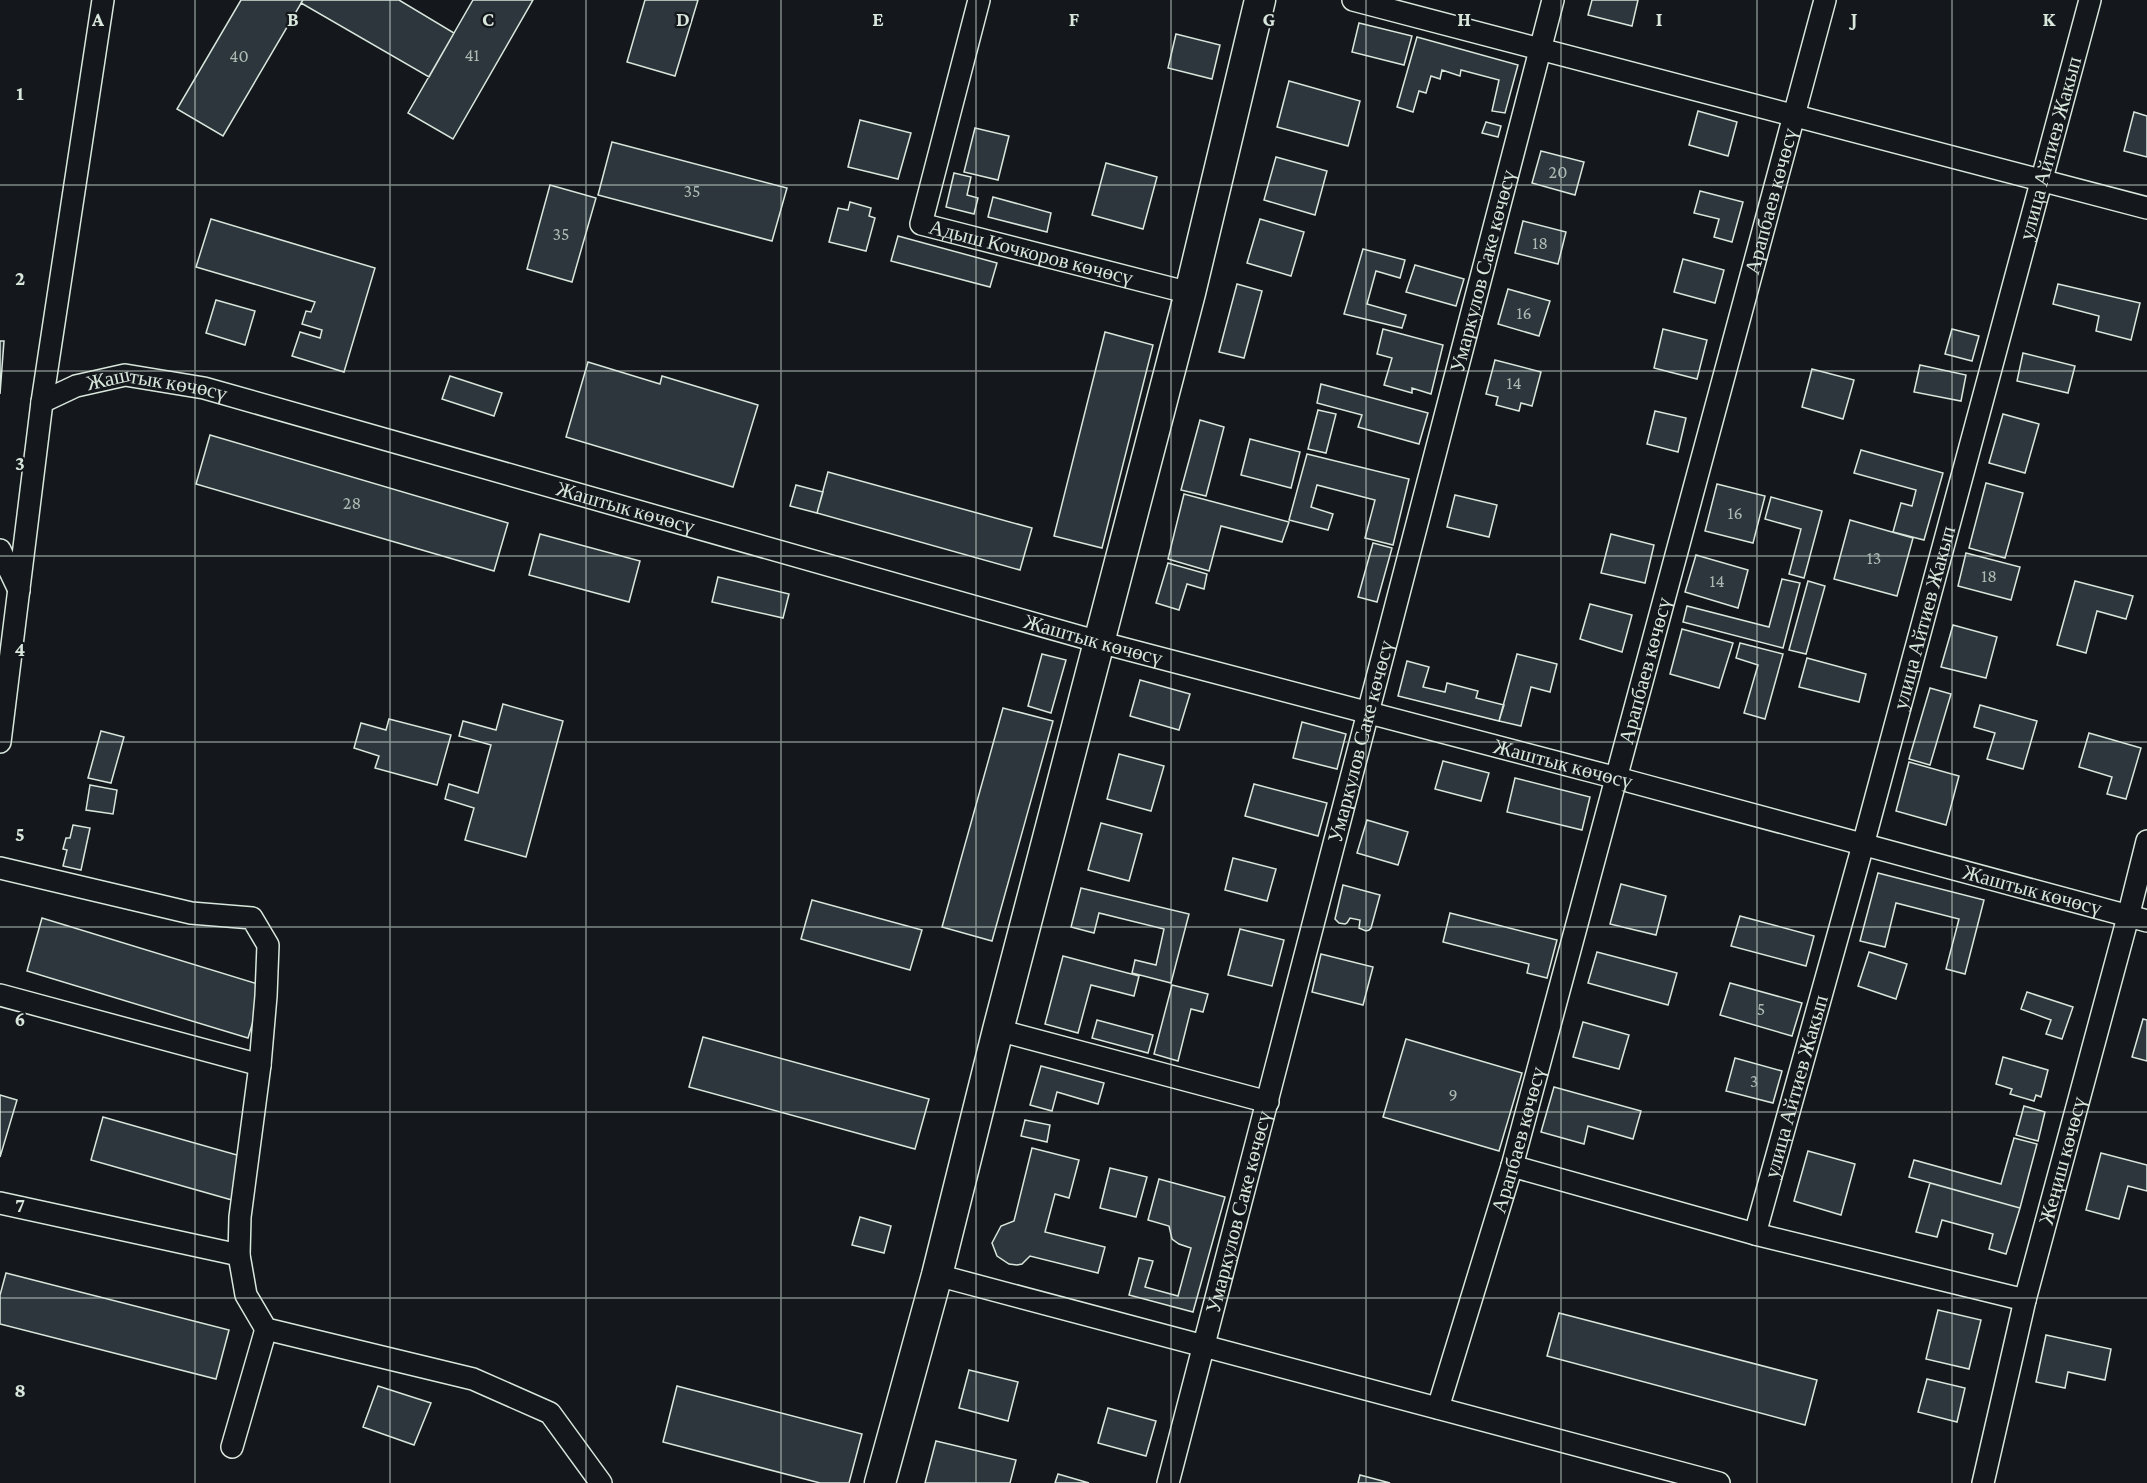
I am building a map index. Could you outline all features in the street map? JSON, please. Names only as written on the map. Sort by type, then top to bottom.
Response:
[{"type":"main road","points":[[879,1483],[937,1275],[998,1030],[1190,293],[1260,0]]},
{"type":"street","points":[[0,742],[42,402],[103,0]]},
{"type":"street","name":"Адыш Кочкоров көчөсү","points":[[978,0],[921,224],[1190,293]]},
{"type":"street","points":[[1353,0],[2147,208]]},
{"type":"street","name":"Умаркулов Саке көчөсү","points":[[1168,1483],[1553,0]]},
{"type":"street","name":"Арапбаев көчөсү","points":[[1438,1408],[1512,1166],[1825,0]]},
{"type":"street","name":"улица Айтиев Жакып","points":[[1755,1233],[1863,845],[2090,0]]},
{"type":"street","name":"Жаштык көчөсү","points":[[42,402],[76,386],[125,375],[204,388],[1099,642],[1617,778],[2138,919]]},
{"type":"street","points":[[0,550],[19,591]]},
{"type":"street","name":"Жеңиш көчөсү","points":[[1983,1483],[2025,1300],[2138,919],[2147,841]]},
{"type":"street","points":[[0,868],[191,913],[252,918],[268,945],[260,1065],[240,1217],[239,1255],[246,1295],[266,1329],[473,1378],[550,1413],[600,1483]]},
{"type":"street","points":[[0,995],[260,1065]]},
{"type":"street","points":[[998,1030],[1268,1102]]},
{"type":"street","points":[[1512,1166],[1755,1233],[2025,1300]]},
{"type":"street","points":[[0,1203],[239,1255]]},
{"type":"street","points":[[937,1275],[1719,1483]]},
{"type":"street","points":[[232,1447],[266,1329]]},
{"type":"building","points":[[241,0],[303,0],[223,136],[177,109]]},
{"type":"building","points":[[303,0],[399,0],[454,33],[429,77],[301,3]]},
{"type":"building","points":[[473,0],[533,0],[453,139],[408,113]]},
{"type":"building","points":[[645,0],[698,0],[675,76],[627,62]]},
{"type":"building","points":[[1592,0],[1638,0],[1632,26],[1588,15]]},
{"type":"building","points":[[1359,23],[1412,36],[1404,65],[1352,52]]},
{"type":"building","points":[[1176,34],[1220,45],[1212,79],[1168,68]]},
{"type":"building","points":[[1417,37],[1518,65],[1505,113],[1492,111],[1499,80],[1461,70],[1460,76],[1442,70],[1440,79],[1431,76],[1426,93],[1419,91],[1413,112],[1397,107]]},
{"type":"building","points":[[1289,81],[1360,101],[1348,146],[1277,127]]},
{"type":"building","points":[[1698,111],[1737,122],[1728,156],[1689,145]]},
{"type":"building","points":[[2134,112],[2147,116],[2147,157],[2124,151]]},
{"type":"building","points":[[860,120],[911,133],[898,179],[848,167]]},
{"type":"building","points":[[1486,122],[1501,126],[1498,137],[1482,133]]},
{"type":"building","points":[[975,128],[1009,136],[998,180],[964,172]]},
{"type":"building","points":[[612,142],[787,188],[772,241],[598,195]]},
{"type":"building","points":[[1541,151],[1584,162],[1575,195],[1532,183]]},
{"type":"building","points":[[1276,157],[1327,171],[1315,215],[1264,200]]},
{"type":"building","points":[[1106,163],[1157,177],[1143,229],[1092,215]]},
{"type":"building","points":[[954,173],[971,177],[967,195],[978,198],[974,214],[946,207]]},
{"type":"building","points":[[550,185],[596,198],[572,282],[527,269]]},
{"type":"building","points":[[1700,191],[1743,202],[1732,242],[1714,237],[1719,219],[1694,213]]},
{"type":"building","points":[[993,197],[1051,213],[1047,232],[988,217]]},
{"type":"building","points":[[850,202],[871,208],[869,216],[875,218],[866,251],[829,242],[838,208],[848,210]]},
{"type":"building","points":[[211,219],[375,268],[344,372],[292,356],[300,332],[320,338],[322,330],[302,324],[306,311],[311,312],[315,302],[196,267]]},
{"type":"building","points":[[1260,219],[1304,232],[1291,276],[1247,263]]},
{"type":"building","points":[[1523,221],[1566,232],[1558,264],[1515,253]]},
{"type":"building","points":[[898,236],[997,263],[990,287],[891,261]]},
{"type":"building","points":[[1363,249],[1405,260],[1400,278],[1376,271],[1367,304],[1406,315],[1402,328],[1344,314]]},
{"type":"building","points":[[1683,259],[1724,270],[1715,303],[1674,292]]},
{"type":"building","points":[[1415,265],[1464,279],[1456,306],[1406,292]]},
{"type":"building","points":[[1237,284],[1262,291],[1244,358],[1219,352]]},
{"type":"building","points":[[2058,284],[2140,303],[2131,340],[2096,331],[2099,316],[2053,304]]},
{"type":"building","points":[[1508,289],[1550,301],[1539,336],[1498,324]]},
{"type":"building","points":[[216,300],[255,311],[245,345],[206,333]]},
{"type":"building","points":[[1383,329],[1443,345],[1431,394],[1412,388],[1412,393],[1384,385],[1392,358],[1377,354]]},
{"type":"building","points":[[1663,329],[1707,340],[1697,379],[1654,368]]},
{"type":"building","points":[[1952,329],[1979,336],[1972,361],[1945,354]]},
{"type":"building","points":[[1105,332],[1153,345],[1102,548],[1054,536]]},
{"type":"building","points":[[0,341],[4,341],[0,394]]},
{"type":"building","points":[[2023,353],[2075,366],[2068,393],[2017,381]]},
{"type":"building","points":[[1495,360],[1541,372],[1532,406],[1521,403],[1519,411],[1496,405],[1498,397],[1486,394]]},
{"type":"building","points":[[588,362],[660,384],[662,376],[758,405],[733,487],[566,437]]},
{"type":"building","points":[[1920,365],[1966,375],[1961,401],[1914,392]]},
{"type":"building","points":[[1812,369],[1854,380],[1843,419],[1802,407]]},
{"type":"building","points":[[450,376],[502,393],[494,416],[442,399]]},
{"type":"building","points":[[1321,384],[1428,413],[1419,444],[1358,427],[1362,415],[1317,403]]},
{"type":"building","points":[[1318,410],[1336,414],[1326,453],[1308,449]]},
{"type":"building","points":[[1655,411],[1686,418],[1678,452],[1647,444]]},
{"type":"building","points":[[2003,414],[2039,424],[2025,473],[1989,463]]},
{"type":"building","points":[[1200,420],[1224,427],[1206,496],[1181,490]]},
{"type":"building","points":[[210,435],[508,523],[494,571],[196,484]]},
{"type":"building","points":[[1250,439],[1300,452],[1291,488],[1241,475]]},
{"type":"building","points":[[1861,450],[1943,473],[1924,540],[1893,532],[1901,503],[1912,506],[1916,490],[1854,473]]},
{"type":"building","points":[[1307,454],[1409,479],[1393,545],[1365,538],[1375,500],[1317,485],[1311,507],[1333,514],[1328,530],[1289,520]]},
{"type":"building","points":[[828,472],[1032,528],[1020,570],[817,513]]},
{"type":"building","points":[[1986,483],[2023,493],[2005,558],[1969,548]]},
{"type":"building","points":[[1717,484],[1765,496],[1753,543],[1705,531]]},
{"type":"building","points":[[796,485],[823,492],[817,513],[790,506]]},
{"type":"building","points":[[1184,494],[1289,522],[1282,542],[1221,526],[1209,571],[1168,559]]},
{"type":"building","points":[[1455,495],[1497,505],[1489,537],[1447,527]]},
{"type":"building","points":[[1771,497],[1822,511],[1804,578],[1789,574],[1801,529],[1765,519]]},
{"type":"building","points":[[1850,520],[1913,538],[1897,596],[1834,579]]},
{"type":"building","points":[[540,534],[640,561],[629,602],[529,575]]},
{"type":"building","points":[[1611,534],[1654,545],[1645,583],[1601,573]]},
{"type":"building","points":[[1373,543],[1392,548],[1377,602],[1358,597]]},
{"type":"building","points":[[1966,553],[2020,567],[2011,600],[1958,586]]},
{"type":"building","points":[[1696,555],[1748,570],[1738,608],[1685,592]]},
{"type":"building","points":[[1168,563],[1207,574],[1204,589],[1187,584],[1179,610],[1156,603]]},
{"type":"building","points":[[718,577],[789,594],[783,618],[712,602]]},
{"type":"building","points":[[1782,579],[1800,583],[1783,648],[1683,622],[1687,606],[1769,627]]},
{"type":"building","points":[[1808,581],[1825,586],[1806,654],[1789,650]]},
{"type":"building","points":[[2075,581],[2133,596],[2126,619],[2097,611],[2086,653],[2057,645]]},
{"type":"building","points":[[1590,604],[1632,615],[1622,652],[1580,639]]},
{"type":"building","points":[[1953,625],[1997,637],[1986,678],[1941,667]]},
{"type":"building","points":[[1682,629],[1733,643],[1719,688],[1670,674]]},
{"type":"building","points":[[1740,643],[1783,654],[1765,719],[1744,713],[1758,665],[1736,658]]},
{"type":"building","points":[[1042,654],[1066,660],[1051,713],[1028,706]]},
{"type":"building","points":[[1517,654],[1557,664],[1550,692],[1531,687],[1521,726],[1499,721]]},
{"type":"building","points":[[1807,658],[1866,674],[1859,702],[1799,687]]},
{"type":"building","points":[[1407,661],[1429,667],[1423,687],[1445,692],[1447,683],[1478,691],[1476,698],[1504,705],[1499,721],[1398,696]]},
{"type":"building","points":[[1140,680],[1190,694],[1179,730],[1130,716]]},
{"type":"building","points":[[1930,688],[1951,694],[1930,765],[1909,759]]},
{"type":"building","points":[[503,704],[563,721],[526,857],[465,840],[474,808],[445,799],[449,784],[478,793],[491,745],[459,736],[463,721],[496,730]]},
{"type":"building","points":[[1980,705],[2037,721],[2023,769],[1987,759],[1995,733],[1974,727]]},
{"type":"building","points":[[1003,708],[1053,721],[992,941],[942,927]]},
{"type":"building","points":[[389,719],[451,735],[437,785],[375,768],[379,756],[354,748],[361,723],[386,730]]},
{"type":"building","points":[[1302,722],[1346,734],[1337,769],[1293,758]]},
{"type":"building","points":[[101,731],[124,737],[111,783],[88,778]]},
{"type":"building","points":[[2089,733],[2141,748],[2126,799],[2107,794],[2112,777],[2079,767]]},
{"type":"building","points":[[1119,754],[1164,766],[1151,811],[1107,799]]},
{"type":"building","points":[[1443,761],[1489,773],[1481,801],[1435,789]]},
{"type":"building","points":[[1909,762],[1959,776],[1946,825],[1896,811]]},
{"type":"building","points":[[1515,778],[1590,797],[1582,830],[1507,812]]},
{"type":"building","points":[[1254,784],[1327,803],[1318,836],[1245,816]]},
{"type":"building","points":[[90,785],[117,790],[113,814],[86,810]]},
{"type":"building","points":[[1367,820],[1408,832],[1398,865],[1357,853]]},
{"type":"building","points":[[1101,823],[1142,834],[1129,881],[1088,870]]},
{"type":"building","points":[[73,825],[90,828],[81,870],[63,866],[67,850],[63,849],[66,838],[70,838]]},
{"type":"building","points":[[1233,858],[1276,869],[1267,901],[1225,890]]},
{"type":"building","points":[[1878,873],[1984,900],[1965,974],[1946,969],[1959,919],[1896,903],[1885,947],[1860,941]]},
{"type":"building","points":[[1621,884],[1666,896],[1656,935],[1610,924]]},
{"type":"building","points":[[1343,885],[1380,895],[1369,930],[1359,928],[1360,920],[1350,918],[1345,924],[1335,919]]},
{"type":"building","points":[[1081,888],[1189,914],[1171,983],[1132,973],[1135,960],[1156,965],[1164,929],[1099,913],[1094,933],[1071,927]]},
{"type":"building","points":[[812,900],[922,930],[910,970],[801,939]]},
{"type":"building","points":[[1450,913],[1557,940],[1547,978],[1527,973],[1529,964],[1443,942]]},
{"type":"building","points":[[1740,916],[1814,936],[1806,966],[1731,946]]},
{"type":"building","points":[[42,918],[264,986],[248,1038],[27,971]]},
{"type":"building","points":[[1240,929],[1284,940],[1272,986],[1228,975]]},
{"type":"building","points":[[1597,952],[1677,973],[1668,1005],[1588,983]]},
{"type":"building","points":[[1869,952],[1907,964],[1896,999],[1858,986]]},
{"type":"building","points":[[1321,954],[1373,967],[1363,1005],[1312,992]]},
{"type":"building","points":[[1063,956],[1139,976],[1134,996],[1091,985],[1078,1033],[1045,1024]]},
{"type":"building","points":[[1730,983],[1802,1003],[1792,1036],[1720,1015]]},
{"type":"building","points":[[1172,985],[1208,994],[1203,1012],[1191,1009],[1178,1061],[1154,1054]]},
{"type":"building","points":[[2027,992],[2073,1007],[2062,1039],[2046,1034],[2051,1020],[2021,1009]]},
{"type":"building","points":[[2143,1019],[2147,1020],[2147,1061],[2132,1057]]},
{"type":"building","points":[[1097,1020],[1153,1035],[1148,1053],[1092,1038]]},
{"type":"building","points":[[1583,1022],[1629,1035],[1619,1069],[1573,1057]]},
{"type":"building","points":[[703,1037],[929,1099],[915,1149],[689,1087]]},
{"type":"building","points":[[1406,1039],[1522,1073],[1499,1151],[1383,1117]]},
{"type":"building","points":[[2003,1057],[2048,1070],[2041,1097],[2036,1095],[2034,1101],[2010,1094],[2012,1089],[1996,1084]]},
{"type":"building","points":[[1735,1058],[1782,1071],[1773,1103],[1726,1091]]},
{"type":"building","points":[[1041,1066],[1104,1083],[1098,1104],[1057,1092],[1052,1111],[1030,1105]]},
{"type":"building","points":[[1554,1087],[1641,1111],[1633,1139],[1588,1126],[1584,1144],[1541,1132]]},
{"type":"building","points":[[0,1095],[17,1100],[0,1157]]},
{"type":"building","points":[[2024,1106],[2045,1112],[2038,1141],[2016,1135]]},
{"type":"building","points":[[103,1117],[244,1157],[232,1200],[91,1160]]},
{"type":"building","points":[[1025,1120],[1050,1125],[1047,1142],[1021,1136]]},
{"type":"building","points":[[2014,1138],[2037,1144],[2020,1208],[1909,1177],[1914,1160],[2001,1184]]},
{"type":"building","points":[[1032,1148],[1079,1160],[1069,1198],[1055,1194],[1045,1232],[1105,1247],[1098,1273],[1030,1256],[1022,1264],[1009,1264],[997,1256],[992,1243],[1001,1226],[1014,1221]]},
{"type":"building","points":[[1808,1151],[1855,1164],[1841,1215],[1794,1201]]},
{"type":"building","points":[[2101,1153],[2147,1165],[2147,1191],[2128,1186],[2119,1219],[2086,1210]]},
{"type":"building","points":[[1110,1168],[1147,1177],[1136,1217],[1100,1208]]},
{"type":"building","points":[[1159,1179],[1225,1197],[1193,1312],[1129,1295],[1139,1258],[1153,1261],[1145,1287],[1178,1296],[1191,1248],[1172,1239],[1169,1226],[1148,1220]]},
{"type":"building","points":[[1930,1183],[2020,1208],[2006,1254],[1989,1249],[1993,1234],[1942,1220],[1937,1237],[1916,1232]]},
{"type":"building","points":[[860,1217],[891,1226],[884,1253],[852,1245]]},
{"type":"building","points":[[6,1273],[229,1330],[216,1379],[0,1324],[0,1295]]},
{"type":"building","points":[[1938,1310],[1981,1320],[1969,1369],[1926,1359]]},
{"type":"building","points":[[1559,1313],[1817,1380],[1805,1425],[1547,1356]]},
{"type":"building","points":[[2046,1335],[2111,1349],[2105,1380],[2068,1372],[2065,1388],[2036,1382]]},
{"type":"building","points":[[969,1370],[1018,1382],[1008,1421],[959,1408]]},
{"type":"building","points":[[1927,1379],[1965,1388],[1957,1422],[1918,1412]]},
{"type":"building","points":[[378,1386],[431,1403],[414,1445],[363,1427]]},
{"type":"building","points":[[677,1386],[862,1434],[849,1483],[820,1483],[663,1442]]},
{"type":"building","points":[[1108,1408],[1156,1421],[1146,1456],[1098,1443]]},
{"type":"building","points":[[936,1441],[1016,1460],[1010,1483],[925,1483]]},
{"type":"building","points":[[1058,1474],[1089,1483],[1055,1483]]},
{"type":"building","points":[[1360,1475],[1390,1483],[1358,1483]]}]
